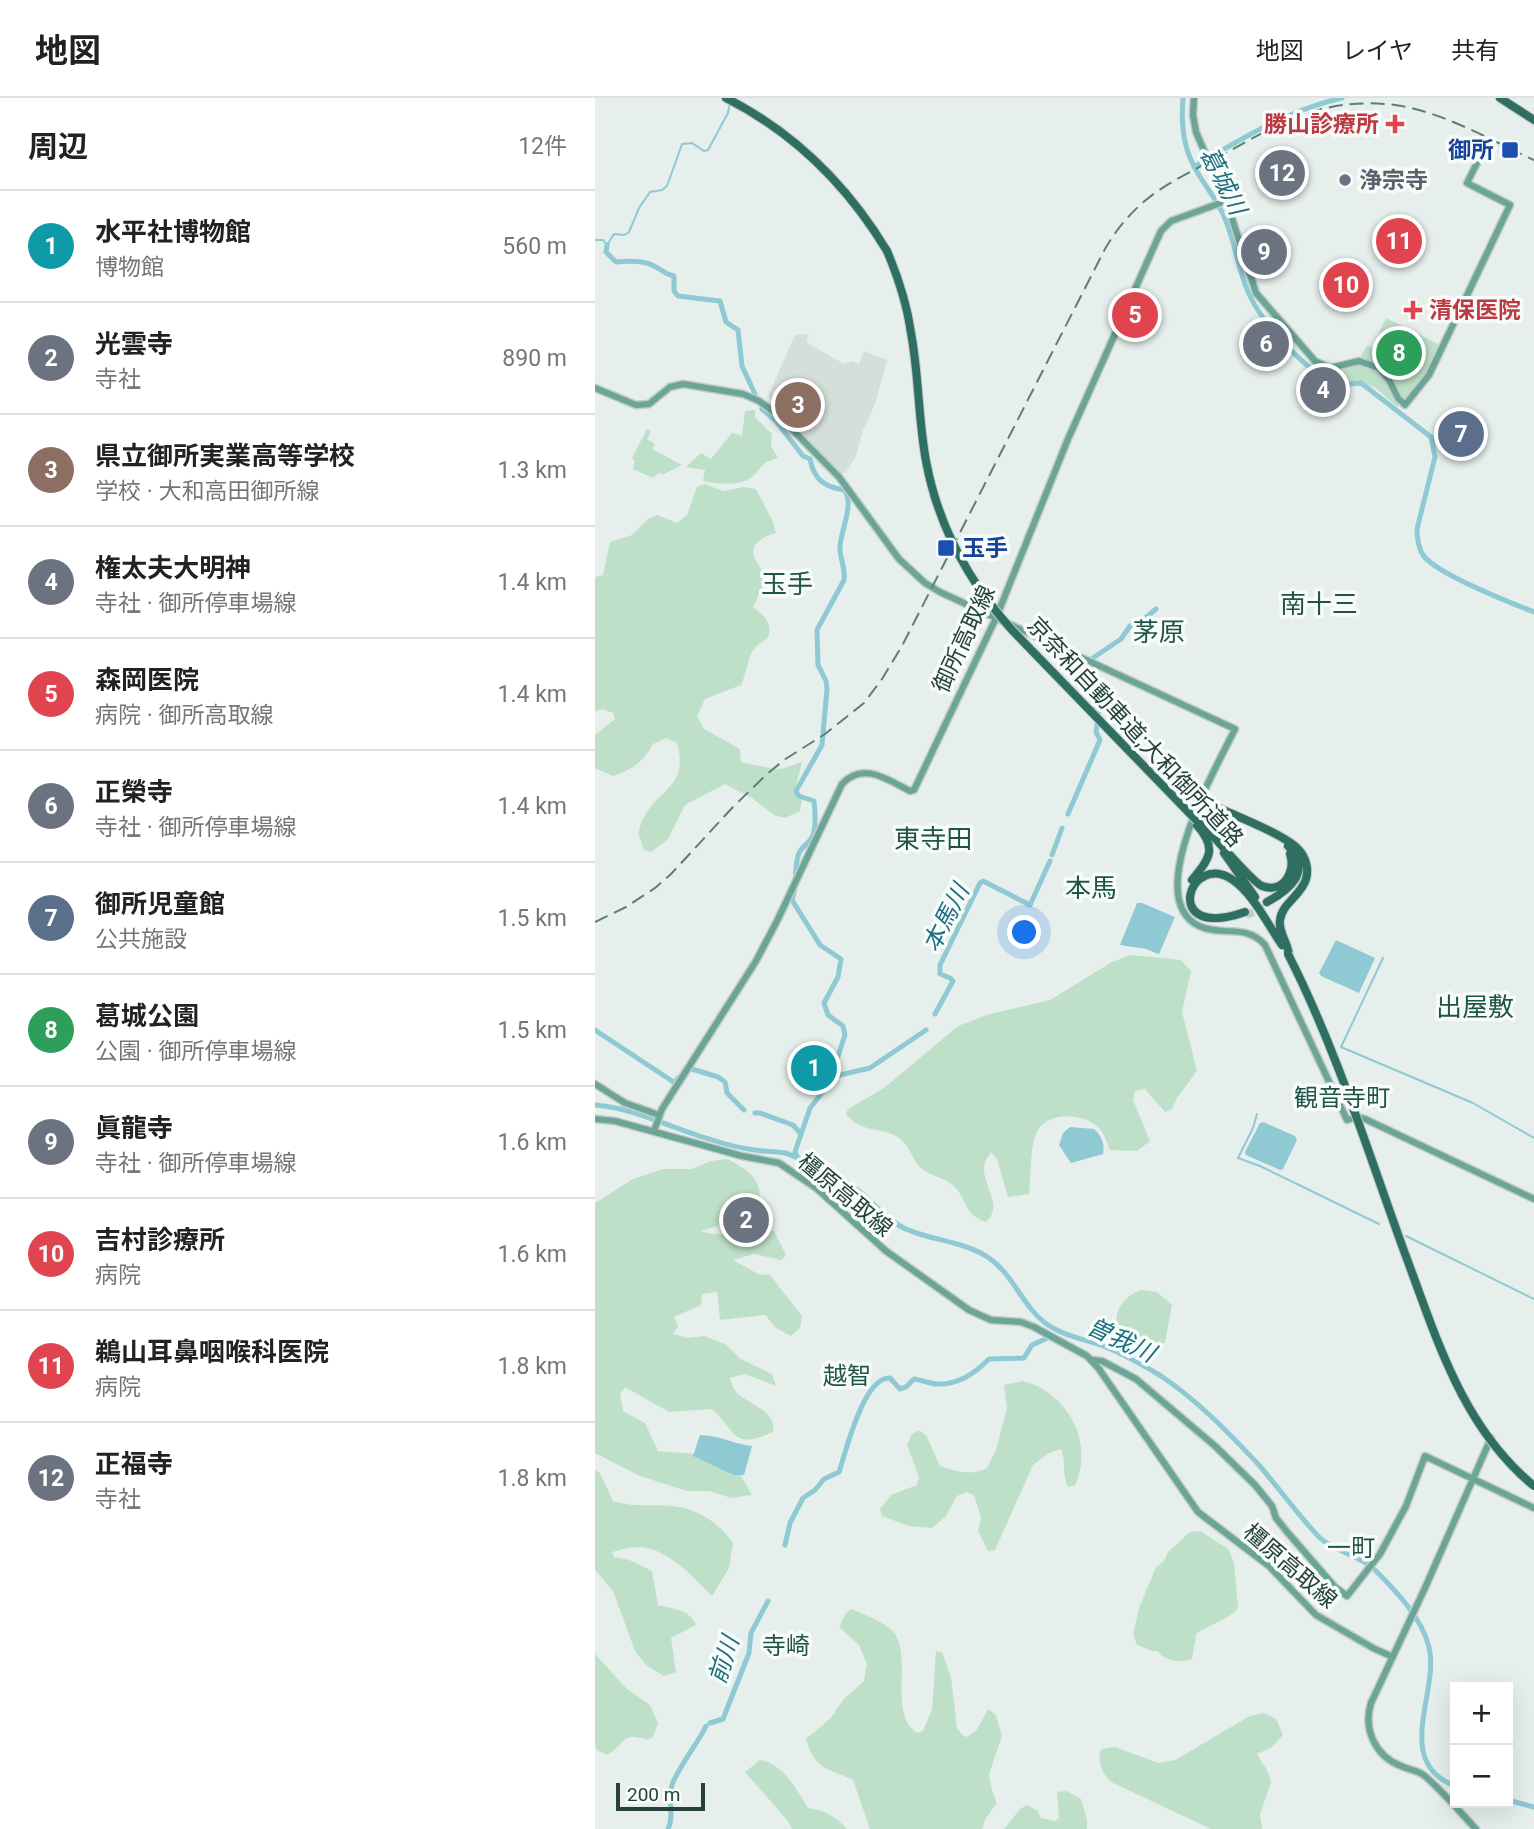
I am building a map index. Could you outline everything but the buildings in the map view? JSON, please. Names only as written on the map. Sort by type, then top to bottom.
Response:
[{"type":"highway","name":"京奈和自動車道;大和御所道路","points":[[725,98],[736,101],[778,129],[822,165],[860,210],[887,251],[909,318],[922,435],[930,479],[939,512],[954,547],[975,584],[1000,617],[1183,805],[1246,883],[1289,954],[1316,1013],[1451,1375],[1483,1431],[1512,1466],[1534,1486]]},
{"type":"highway","points":[[1500,98],[1534,120]]},
{"type":"highway","points":[[1200,802],[1276,839],[1294,852],[1298,869],[1292,885],[1268,904],[1290,892],[1300,877],[1301,859],[1290,842]]},
{"type":"highway","points":[[1200,802],[1290,842],[1303,855],[1307,871],[1302,888],[1280,916],[1281,932],[1289,954]]},
{"type":"highway","points":[[1196,820],[1251,878],[1265,887],[1280,885],[1291,873],[1289,852],[1276,839]]},
{"type":"highway","points":[[1196,820],[1210,849],[1207,861],[1187,890],[1189,910],[1198,919],[1210,923],[1245,914],[1222,919],[1204,918],[1192,907],[1190,897],[1198,880],[1210,875],[1225,876],[1233,880],[1263,916],[1289,954]]},
{"type":"main road","points":[[1194,98],[1196,132],[1225,201],[1252,285],[1277,320],[1318,363],[1330,368],[1359,361],[1379,368],[1405,405],[1429,375],[1510,205],[1467,183],[1483,151]]},
{"type":"main road","name":"御所高取線","points":[[655,1130],[659,1116],[746,978],[837,794],[848,777],[870,772],[910,791],[914,790],[996,618],[1068,439],[1162,229],[1171,221],[1225,201]]},
{"type":"main road","points":[[595,388],[636,405],[649,404],[670,387],[683,384],[743,394],[759,401],[777,414],[839,477],[886,543],[909,570],[940,592],[1235,729],[1200,802],[1183,847],[1178,883],[1181,907],[1190,920],[1199,926],[1213,930],[1243,931],[1257,937],[1265,945],[1347,1120],[1357,1117],[1365,1119],[1534,1199]]},
{"type":"main road","points":[[595,1084],[625,1104],[659,1116]]},
{"type":"main road","name":"橿原高取線","points":[[595,1119],[655,1130],[742,1156],[779,1163],[816,1188],[886,1251],[969,1310],[991,1320],[1025,1323],[1090,1359],[1102,1361],[1136,1379],[1215,1446],[1255,1485],[1272,1506],[1276,1518],[1288,1533],[1330,1582],[1347,1596],[1374,1564],[1406,1506],[1426,1456],[1534,1508]]},
{"type":"main road","name":"橿原高取線","points":[[1090,1359],[1198,1512],[1269,1566],[1316,1615],[1393,1657]]},
{"type":"main road","points":[[1476,1829],[1425,1775],[1388,1760],[1373,1742],[1368,1724],[1369,1709],[1491,1438]]},
{"type":"shaded area","points":[[809,334],[806,342],[844,364],[852,361],[859,364],[864,351],[887,360],[875,404],[863,430],[856,456],[846,472],[839,474],[768,396],[795,335]]},
{"type":"green space","points":[[1386,318],[1440,345],[1427,374],[1406,401],[1383,370],[1360,359],[1366,346],[1372,347]]},
{"type":"green space","points":[[1356,364],[1379,373],[1399,404],[1397,407],[1376,388],[1358,381],[1350,384],[1332,381],[1317,371],[1320,366],[1338,369]]},
{"type":"green space","points":[[755,410],[755,417],[772,434],[771,446],[778,458],[765,463],[751,478],[731,484],[703,481],[705,470],[686,467],[701,453],[711,459],[732,433],[742,436],[745,411]]},
{"type":"green space","points":[[647,429],[651,431],[647,439],[655,444],[652,449],[682,465],[664,474],[658,473],[653,478],[633,469],[635,461],[632,458]]},
{"type":"green space","points":[[705,484],[723,491],[744,487],[756,489],[776,533],[755,545],[753,554],[764,579],[753,607],[768,624],[768,638],[751,653],[741,685],[705,699],[697,716],[704,729],[740,749],[741,762],[779,769],[802,762],[795,794],[802,799],[800,811],[785,818],[774,815],[752,798],[725,784],[685,805],[668,839],[651,852],[644,850],[638,833],[651,807],[676,778],[680,758],[677,743],[666,738],[653,744],[636,764],[613,776],[595,768],[595,735],[615,719],[613,713],[603,709],[595,711],[595,577],[603,575],[610,542],[632,535],[648,519],[657,515],[677,523],[687,515],[697,487]]},
{"type":"green space","points":[[1131,955],[1181,960],[1191,971],[1182,1012],[1197,1071],[1172,1109],[1165,1112],[1145,1089],[1135,1091],[1133,1100],[1150,1141],[1137,1151],[1110,1150],[1101,1130],[1086,1120],[1066,1116],[1048,1121],[1041,1126],[1034,1140],[1029,1194],[1008,1197],[997,1159],[991,1152],[987,1158],[984,1165],[985,1174],[993,1209],[986,1222],[968,1210],[951,1184],[922,1169],[899,1138],[858,1124],[846,1114],[848,1109],[884,1088],[958,1026],[987,1015],[1050,1000],[1112,962]]},
{"type":"green space","points":[[727,1159],[752,1175],[759,1187],[759,1202],[724,1224],[701,1231],[719,1234],[774,1231],[786,1255],[781,1260],[754,1254],[733,1260],[758,1274],[770,1275],[802,1316],[800,1328],[791,1336],[776,1328],[765,1315],[720,1320],[717,1292],[702,1294],[701,1305],[674,1317],[678,1326],[673,1334],[687,1338],[704,1336],[725,1344],[741,1359],[772,1374],[776,1386],[745,1374],[730,1378],[737,1393],[771,1419],[773,1432],[749,1440],[742,1439],[731,1431],[712,1409],[669,1412],[625,1387],[620,1394],[623,1411],[645,1423],[658,1451],[697,1454],[740,1474],[752,1495],[731,1498],[710,1491],[687,1491],[640,1476],[595,1453],[595,1203],[633,1179],[663,1169],[692,1169],[711,1161]]},
{"type":"green space","points":[[1141,1290],[1157,1292],[1172,1305],[1165,1342],[1159,1349],[1120,1334],[1117,1327],[1117,1314],[1123,1302]]},
{"type":"green space","points":[[1023,1381],[1053,1396],[1073,1421],[1081,1453],[1075,1485],[1068,1487],[1061,1449],[1049,1453],[1033,1465],[995,1550],[988,1551],[978,1531],[981,1518],[974,1495],[967,1492],[957,1496],[946,1516],[932,1528],[909,1526],[882,1516],[880,1509],[891,1495],[917,1485],[919,1477],[907,1445],[912,1434],[919,1430],[926,1435],[940,1466],[964,1472],[987,1468],[996,1450],[1007,1408],[1004,1385]]},
{"type":"green space","points":[[595,1470],[600,1473],[613,1501],[631,1505],[675,1506],[691,1510],[712,1521],[733,1543],[729,1568],[712,1596],[680,1565],[660,1553],[639,1547],[612,1552],[614,1557],[629,1560],[652,1571],[658,1605],[680,1610],[696,1625],[671,1638],[676,1672],[664,1676],[646,1665],[635,1651],[613,1591],[595,1570]]},
{"type":"green space","points":[[1200,1531],[1228,1549],[1234,1562],[1238,1608],[1196,1634],[1192,1659],[1173,1661],[1157,1651],[1137,1645],[1133,1635],[1139,1608],[1156,1567],[1190,1532]]},
{"type":"green space","points":[[852,1609],[881,1623],[895,1634],[902,1658],[904,1713],[908,1724],[917,1733],[923,1731],[932,1710],[936,1651],[942,1652],[951,1677],[957,1728],[962,1735],[967,1737],[976,1731],[988,1709],[996,1715],[1002,1736],[989,1774],[997,1803],[982,1829],[870,1829],[853,1780],[823,1766],[813,1757],[806,1739],[831,1718],[843,1700],[864,1681],[867,1664],[859,1645],[839,1627],[846,1613]]},
{"type":"green space","points":[[595,1654],[626,1688],[650,1705],[658,1723],[653,1737],[647,1740],[628,1738],[607,1755],[595,1746]]},
{"type":"green space","points":[[1264,1713],[1276,1719],[1283,1735],[1272,1747],[1257,1754],[1271,1783],[1260,1814],[1262,1829],[1211,1829],[1111,1782],[1101,1767],[1101,1749],[1115,1747],[1158,1763],[1175,1760],[1250,1716]]},
{"type":"green space","points":[[760,1760],[783,1772],[808,1808],[829,1814],[847,1829],[792,1829],[745,1772]]},
{"type":"green space","points":[[1066,1791],[1081,1799],[1087,1829],[1004,1829],[1020,1809],[1027,1805],[1038,1811],[1041,1818],[1055,1821],[1059,1818],[1057,1792]]},
{"type":"water","points":[[1137,903],[1175,917],[1159,954],[1120,945]]},
{"type":"water","points":[[1336,940],[1375,958],[1359,993],[1319,973]]},
{"type":"water","points":[[1263,1122],[1295,1136],[1297,1140],[1283,1169],[1246,1155],[1245,1152]]},
{"type":"water","points":[[1070,1127],[1094,1129],[1102,1141],[1103,1154],[1071,1163],[1059,1145],[1063,1133]]},
{"type":"water","points":[[700,1435],[752,1446],[744,1475],[734,1475],[693,1456]]},
{"type":"waterway","name":"葛城川","points":[[1183,98],[1182,116],[1187,150],[1197,172],[1222,212],[1245,284],[1264,319],[1287,346],[1314,370],[1339,384],[1361,383],[1431,437],[1435,457],[1417,529],[1418,543],[1423,555],[1458,579],[1534,612]]},
{"type":"waterway","points":[[1194,167],[1284,118],[1342,98]]},
{"type":"waterway","points":[[595,240],[603,240],[607,245],[614,234],[624,235],[629,232],[639,208],[650,192],[662,190],[667,186],[682,144],[692,143],[704,151],[708,150],[728,113],[730,102]]},
{"type":"waterway","points":[[607,245],[606,252],[616,262],[643,262],[674,276],[674,291],[678,296],[720,301],[726,322],[738,330],[742,366],[755,394]]},
{"type":"waterway","points":[[762,409],[776,421],[803,456],[810,459],[814,472],[821,481],[844,490],[848,502],[840,546],[844,580],[817,630],[818,665],[827,689],[822,745],[796,791],[799,796],[814,801],[815,826],[811,839],[799,853],[792,900],[820,945],[841,959],[838,977],[824,1003],[828,1015],[843,1026],[845,1035],[831,1077],[810,1108],[795,1152],[798,1158]]},
{"type":"waterway","name":"本馬川","points":[[1093,658],[1121,639],[1130,626],[1156,609]]},
{"type":"waterway","name":"本馬川","points":[[1068,814],[1100,740],[1096,732],[1099,710],[1082,673],[1089,661]]},
{"type":"waterway","name":"本馬川","points":[[1052,855],[1062,828]]},
{"type":"waterway","name":"本馬川","points":[[935,1014],[953,981],[940,974],[940,965],[980,883],[983,881],[1030,905],[1050,861]]},
{"type":"waterway","points":[[1383,958],[1341,1047],[1473,1103],[1534,1138]]},
{"type":"waterway","points":[[595,1030],[675,1083],[678,1078]]},
{"type":"waterway","name":"本馬川","points":[[831,1077],[870,1068],[926,1030]]},
{"type":"waterway","points":[[692,1069],[725,1082],[727,1093],[744,1110]]},
{"type":"waterway","name":"曽我川","points":[[595,1105],[638,1114],[732,1146],[785,1153],[798,1158],[852,1185],[900,1226],[967,1247],[989,1258],[998,1265],[1032,1310],[1048,1325],[1125,1356],[1161,1376],[1187,1395],[1224,1428],[1258,1464],[1319,1537],[1375,1570],[1414,1615],[1426,1636],[1431,1665],[1422,1743],[1426,1760],[1436,1775],[1450,1783]]},
{"type":"waterway","points":[[755,1113],[793,1125],[801,1134]]},
{"type":"waterway","points":[[1257,1114],[1238,1158],[1379,1224]]},
{"type":"waterway","points":[[1406,1236],[1534,1299]]},
{"type":"waterway","name":"前川","points":[[785,1545],[790,1523],[803,1498],[815,1490],[824,1479],[839,1472],[857,1416],[872,1389],[881,1381],[890,1378],[900,1389],[914,1379],[936,1384],[951,1383],[971,1374],[989,1359],[1024,1358],[1032,1345],[1052,1336]]},
{"type":"waterway","name":"前川","points":[[710,1723],[723,1719],[749,1653],[751,1633],[768,1601]]},
{"type":"waterway","name":"前川","points":[[668,1829],[672,1785],[706,1726]]},
{"type":"waterway","name":"曽我川","points":[[1513,1801],[1534,1807]]},
{"type":"tunnel","points":[[1246,915],[1268,906]]},
{"type":"railway","points":[[595,922],[626,907],[655,888],[766,775],[864,703],[902,646],[1105,249],[1123,223],[1146,200],[1175,180],[1279,125],[1310,112],[1352,104],[1395,105],[1431,114],[1534,160]]},
{"type":"place","name":"勝山診療所","points":[[1395,124]]},
{"type":"place","name":"御所","points":[[1510,150]]},
{"type":"place","name":"正福寺","points":[[1282,173]]},
{"type":"place","name":"浄宗寺","points":[[1345,180]]},
{"type":"place","name":"鵜山耳鼻咽喉科医院","points":[[1399,241]]},
{"type":"place","name":"眞龍寺","points":[[1264,252]]},
{"type":"place","name":"吉村診療所","points":[[1346,285]]},
{"type":"place","name":"清保医院","points":[[1413,310]]},
{"type":"place","name":"森岡医院","points":[[1135,315]]},
{"type":"place","name":"正榮寺","points":[[1266,344]]},
{"type":"place","name":"葛城公園","points":[[1399,353]]},
{"type":"place","name":"権太夫大明神","points":[[1323,390]]},
{"type":"place","name":"県立御所実業高等学校","points":[[798,405]]},
{"type":"place","name":"御所児童館","points":[[1461,434]]},
{"type":"place","name":"玉手","points":[[946,548]]},
{"type":"place","name":"水平社博物館","points":[[814,1068]]},
{"type":"place","name":"光雲寺","points":[[746,1220]]},
{"type":"district","name":"玉手","points":[[787,584]]},
{"type":"district","name":"南十三","points":[[1319,604]]},
{"type":"district","name":"茅原","points":[[1159,632]]},
{"type":"district","name":"東寺田","points":[[933,839]]},
{"type":"district","name":"本馬","points":[[1091,888]]},
{"type":"district","name":"出屋敷","points":[[1475,1007]]},
{"type":"district","name":"観音寺町","points":[[1342,1098]]},
{"type":"district","name":"越智","points":[[847,1376]]},
{"type":"district","name":"一町","points":[[1351,1548]]},
{"type":"district","name":"寺崎","points":[[786,1646]]}]
